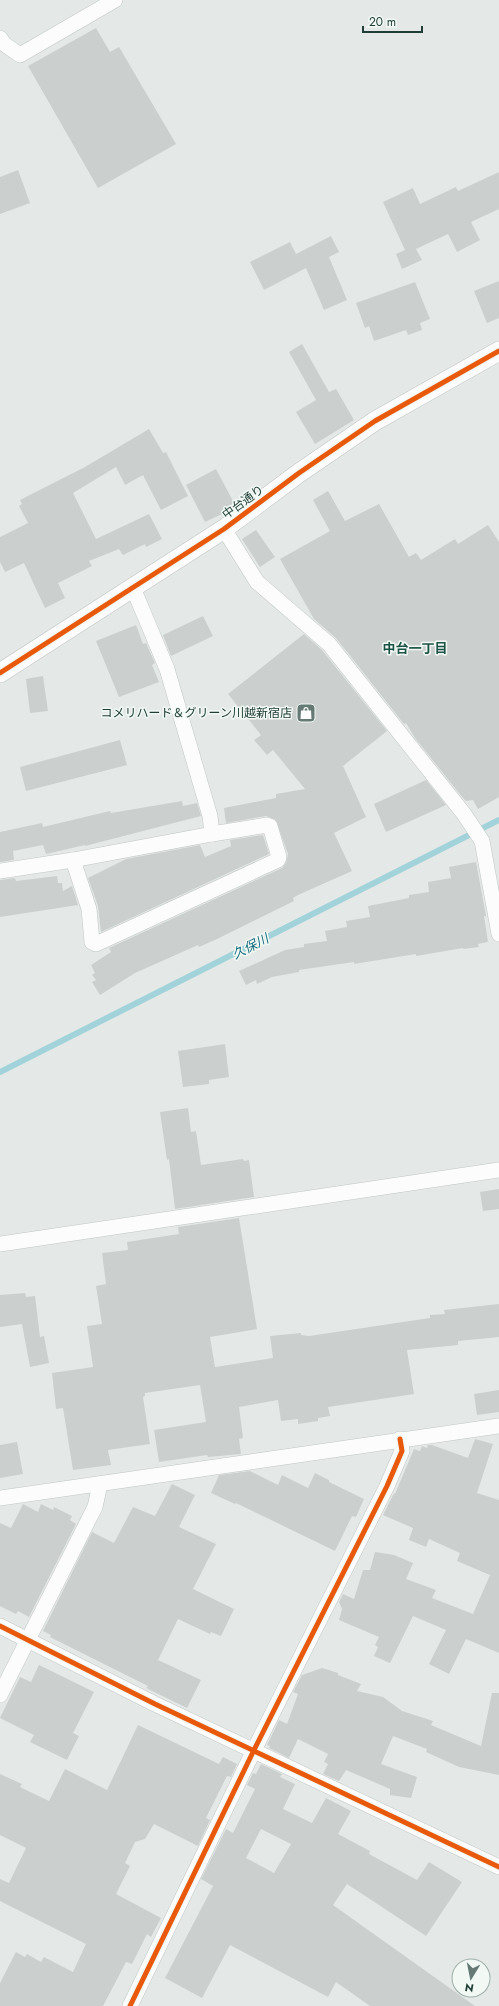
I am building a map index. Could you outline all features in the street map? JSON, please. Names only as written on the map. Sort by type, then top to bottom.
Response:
[{"type":"street","points":[[0,38],[4,44],[20,56],[115,0]]},
{"type":"street","name":"中台通り","points":[[0,673],[224,529],[299,473],[375,421],[499,351]]},
{"type":"street","points":[[224,529],[257,582],[329,644],[482,841],[499,934]]},
{"type":"street","points":[[133,588],[168,669],[210,816],[212,834]]},
{"type":"street","points":[[0,871],[73,860],[267,825],[270,826],[279,856],[278,860],[96,944],[92,942],[89,909],[73,860]]},
{"type":"street","points":[[0,1244],[499,1170]]},
{"type":"street","points":[[0,1498],[400,1440],[452,1434],[499,1426]]},
{"type":"street","points":[[130,2006],[254,1750],[387,1486],[402,1451],[400,1440]]},
{"type":"street","points":[[0,1696],[95,1506],[100,1484]]},
{"type":"street","points":[[0,1626],[154,1704],[499,1867]]},
{"type":"building","points":[[96,28],[110,52],[119,47],[176,144],[98,188],[28,66]]},
{"type":"building","points":[[18,170],[30,203],[0,214],[0,177]]},
{"type":"building","points":[[499,172],[499,209],[471,222],[480,240],[457,252],[448,234],[416,249],[422,260],[402,269],[396,254],[405,250],[383,202],[413,188],[420,204],[456,187],[458,191]]},
{"type":"building","points":[[331,236],[339,252],[329,257],[347,300],[324,310],[306,268],[264,290],[250,262],[290,242],[296,254]]},
{"type":"building","points":[[499,281],[499,318],[487,323],[474,291]]},
{"type":"building","points":[[415,282],[430,319],[420,323],[422,330],[408,335],[406,330],[374,341],[369,326],[365,328],[356,303]]},
{"type":"building","points":[[302,344],[329,392],[336,389],[354,420],[315,444],[296,412],[316,400],[289,352]]},
{"type":"building","points":[[149,429],[163,453],[166,452],[188,496],[161,510],[143,475],[125,485],[116,467],[73,493],[96,539],[149,514],[162,539],[146,547],[145,544],[123,555],[119,549],[89,561],[92,566],[58,583],[65,598],[45,608],[24,563],[5,572],[0,562],[0,537],[28,523],[19,506],[22,504],[20,500],[85,467]]},
{"type":"building","points":[[216,469],[234,503],[222,510],[224,513],[205,522],[186,485]]},
{"type":"building","points":[[328,491],[345,521],[379,504],[409,557],[416,553],[421,560],[455,539],[458,544],[488,525],[499,542],[499,797],[478,809],[473,800],[466,801],[463,798],[415,738],[406,723],[404,724],[336,638],[314,619],[280,559],[330,531],[313,500]]},
{"type":"building","points":[[256,530],[275,557],[260,567],[242,539]]},
{"type":"building","points":[[203,616],[213,636],[171,656],[163,635]]},
{"type":"building","points":[[136,625],[143,644],[146,643],[155,663],[152,665],[159,682],[119,697],[96,641]]},
{"type":"building","points":[[304,634],[322,650],[387,731],[343,766],[366,817],[334,833],[352,871],[298,895],[293,898],[294,901],[217,939],[199,947],[198,945],[135,973],[100,995],[92,982],[96,980],[92,975],[95,973],[91,965],[111,952],[109,948],[282,868],[286,863],[288,854],[276,820],[266,816],[226,823],[224,808],[276,798],[276,794],[305,789],[273,750],[267,755],[254,740],[261,735],[228,694]]},
{"type":"building","points":[[43,676],[48,711],[30,713],[26,679]]},
{"type":"building","points":[[120,740],[127,765],[26,791],[20,767]]},
{"type":"building","points":[[426,780],[446,805],[386,832],[374,804]]},
{"type":"building","points":[[182,801],[183,806],[197,803],[201,816],[85,846],[46,854],[43,845],[13,851],[14,860],[0,862],[0,832],[42,823],[43,827],[110,811],[111,813]]},
{"type":"building","points":[[263,835],[269,854],[101,932],[98,906],[88,878],[126,859],[200,845],[205,857],[231,846],[230,840]]},
{"type":"building","points":[[476,862],[486,916],[484,916],[488,942],[478,944],[479,947],[299,970],[299,972],[272,977],[257,984],[256,980],[246,985],[239,971],[285,950],[304,947],[304,944],[327,941],[325,931],[347,927],[346,921],[370,917],[368,906],[409,898],[409,895],[429,892],[428,882],[451,878],[449,867]]},
{"type":"building","points":[[57,876],[58,883],[62,883],[63,891],[72,886],[78,905],[0,917],[0,880],[15,878],[16,881]]},
{"type":"building","points":[[225,1044],[229,1077],[209,1080],[209,1084],[183,1087],[178,1051]]},
{"type":"building","points":[[188,1108],[191,1132],[196,1131],[201,1165],[243,1159],[244,1161],[249,1160],[254,1197],[175,1209],[169,1159],[167,1160],[160,1112]]},
{"type":"building","points":[[499,1189],[499,1209],[483,1211],[480,1192]]},
{"type":"building","points":[[239,1218],[257,1329],[210,1337],[215,1367],[273,1358],[270,1336],[301,1333],[301,1335],[309,1336],[430,1318],[430,1315],[445,1314],[444,1310],[499,1304],[499,1337],[458,1341],[458,1345],[407,1350],[414,1394],[328,1407],[330,1416],[318,1418],[318,1421],[298,1424],[298,1419],[281,1421],[278,1400],[239,1407],[243,1438],[239,1439],[241,1454],[208,1457],[207,1455],[159,1462],[154,1430],[206,1422],[200,1385],[145,1393],[145,1396],[143,1397],[150,1444],[108,1450],[111,1465],[73,1470],[63,1408],[56,1409],[52,1373],[93,1367],[87,1326],[102,1324],[96,1286],[106,1284],[102,1253],[128,1250],[127,1242],[179,1234],[178,1227]]},
{"type":"building","points":[[25,1293],[26,1297],[35,1296],[40,1337],[44,1336],[49,1363],[30,1367],[22,1324],[0,1327],[0,1295]]},
{"type":"building","points":[[499,1390],[499,1412],[477,1415],[474,1394]]},
{"type":"building","points":[[475,1439],[493,1444],[477,1493],[499,1500],[499,1653],[466,1639],[449,1674],[429,1664],[446,1630],[413,1616],[390,1663],[374,1656],[378,1647],[375,1645],[379,1637],[339,1620],[342,1609],[339,1602],[343,1594],[354,1599],[363,1570],[370,1570],[375,1552],[394,1555],[413,1563],[406,1579],[436,1590],[432,1598],[473,1614],[490,1575],[457,1561],[460,1553],[429,1539],[426,1547],[409,1540],[413,1528],[383,1515],[394,1493],[395,1494],[414,1449],[420,1451],[422,1446],[427,1448],[428,1445],[432,1445],[468,1458]]},
{"type":"building","points":[[17,1442],[23,1474],[0,1478],[0,1445]]},
{"type":"building","points":[[250,1471],[278,1485],[282,1475],[308,1488],[315,1473],[329,1480],[329,1482],[364,1499],[356,1517],[352,1516],[335,1551],[236,1503],[235,1504],[211,1493],[219,1475]]},
{"type":"building","points":[[172,1484],[195,1495],[179,1527],[216,1544],[193,1589],[234,1609],[221,1636],[211,1632],[210,1634],[178,1619],[158,1660],[201,1680],[187,1708],[146,1688],[148,1686],[50,1637],[51,1635],[43,1631],[92,1532],[114,1543],[133,1507],[155,1516]]},
{"type":"building","points":[[23,1504],[38,1512],[41,1504],[53,1510],[54,1507],[72,1516],[70,1520],[76,1524],[29,1617],[18,1611],[16,1614],[0,1606],[0,1523],[11,1528]]},
{"type":"building","points":[[39,1665],[94,1692],[73,1733],[79,1736],[67,1760],[30,1742],[34,1735],[0,1718],[20,1677],[31,1682]]},
{"type":"building","points":[[322,1668],[338,1673],[338,1675],[361,1684],[357,1691],[383,1697],[402,1711],[433,1721],[431,1725],[481,1746],[492,1693],[499,1693],[499,1775],[459,1767],[426,1752],[427,1749],[393,1736],[381,1764],[417,1777],[411,1798],[390,1795],[390,1789],[346,1770],[339,1781],[323,1774],[328,1764],[324,1762],[328,1754],[298,1739],[289,1758],[269,1748],[270,1746],[267,1745],[279,1720],[287,1724],[298,1694],[293,1692],[302,1675]]},
{"type":"building","points":[[138,1725],[219,1764],[223,1757],[237,1764],[231,1777],[227,1776],[206,1818],[210,1820],[198,1846],[154,1824],[145,1839],[135,1842],[125,1863],[130,1866],[116,1894],[161,1918],[151,1937],[147,1934],[132,1964],[126,1962],[103,2006],[0,2006],[0,1983],[16,1952],[25,1957],[27,1954],[41,1962],[44,1957],[73,1972],[86,1944],[0,1901],[0,1879],[9,1883],[26,1848],[0,1835],[0,1774],[22,1784],[20,1787],[49,1801],[65,1769],[107,1790]]},
{"type":"building","points":[[261,1764],[282,1774],[280,1777],[295,1784],[283,1809],[312,1823],[326,1798],[351,1811],[338,1834],[370,1851],[369,1854],[417,1880],[429,1862],[462,1882],[426,1936],[347,1884],[333,1905],[451,1989],[451,1998],[464,1998],[475,2006],[370,2006],[336,1982],[328,1997],[230,1945],[202,1998],[165,1978],[213,1886],[201,1879],[226,1829],[233,1833],[255,1789],[247,1785],[253,1773],[256,1774]],"holes":[[[261,1829],[291,1844],[274,1873],[246,1858]]]},
{"type":"waterway","name":"久保川","points":[[0,1072],[499,820]]},
{"type":"cycle path","points":[[0,673],[224,529],[299,473],[375,421],[499,351]]},
{"type":"cycle path","points":[[130,2006],[254,1750],[387,1486],[402,1451],[400,1439]]},
{"type":"cycle path","points":[[0,1626],[155,1704],[499,1867]]},
{"type":"place","name":"コメリハード＆グリーン川越新宿店","points":[[306,713]]},
{"type":"district","name":"中台一丁目","points":[[415,648]]}]
